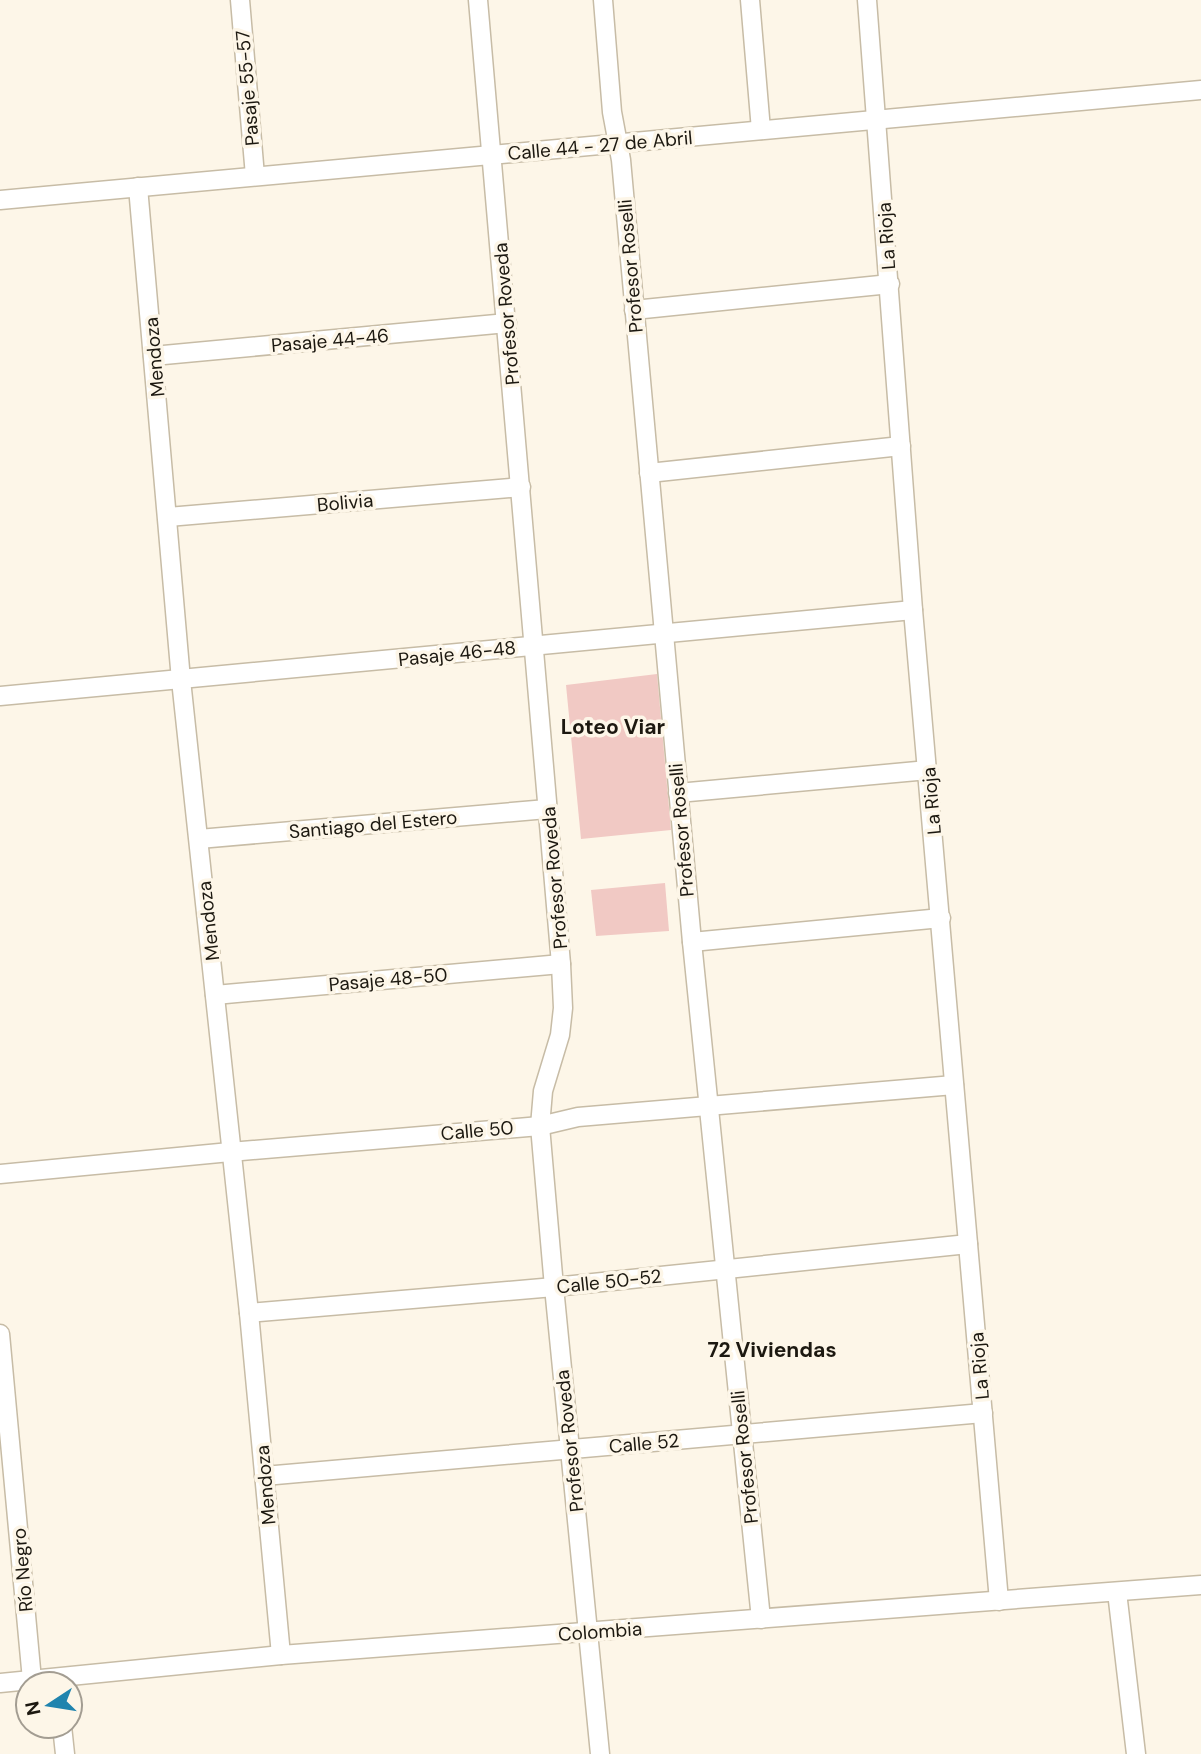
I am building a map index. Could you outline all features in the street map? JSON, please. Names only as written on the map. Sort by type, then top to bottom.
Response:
[{"type":"street","name":"Pasaje 55-57","points":[[240,0],[255,176]]},
{"type":"street","name":"Profesor Roveda","points":[[478,0],[561,964],[562,1021],[542,1091],[540,1126],[600,1754]]},
{"type":"street","name":"Profesor Roselli","points":[[603,0],[612,112],[621,160],[692,942],[761,1619]]},
{"type":"street","points":[[750,0],[761,131]]},
{"type":"street","name":"La Rioja","points":[[867,0],[913,610],[942,918],[999,1601]]},
{"type":"street","name":"Calle 44 - 27 de Abril","points":[[0,200],[1201,90]]},
{"type":"street","name":"Mendoza","points":[[138,187],[169,517],[181,680],[249,1313],[281,1655]]},
{"type":"street","points":[[634,310],[890,284]]},
{"type":"street","name":"Pasaje 44-46","points":[[153,356],[507,323]]},
{"type":"street","points":[[649,473],[901,446]]},
{"type":"street","name":"Bolivia","points":[[169,517],[521,487]]},
{"type":"street","name":"Pasaje 46-48","points":[[0,696],[913,610]]},
{"type":"street","points":[[678,793],[928,770]]},
{"type":"street","name":"Santiago del Estero","points":[[199,839],[547,809]]},
{"type":"street","points":[[692,942],[942,918]]},
{"type":"street","name":"Pasaje 48-50","points":[[215,995],[561,964]]},
{"type":"street","name":"Calle 50","points":[[0,1174],[540,1126],[578,1117],[954,1085]]},
{"type":"street","name":"Calle 50-52","points":[[249,1313],[554,1287],[968,1244]]},
{"type":"street","name":"Río Negro","points":[[0,1334],[31,1670]]},
{"type":"street","name":"Calle 52","points":[[264,1476],[982,1413]]},
{"type":"street","name":"Colombia","points":[[84,1678],[281,1655],[1201,1585]]},
{"type":"street","points":[[1117,1592],[1136,1754]]},
{"type":"shaded area","points":[[657,674],[671,830],[581,839],[566,685]]},
{"type":"shaded area","points":[[665,883],[669,931],[596,936],[591,890]]},
{"type":"district","name":"Loteo Viar","points":[[613,727]]},
{"type":"district","name":"72 Viviendas","points":[[772,1350]]}]
